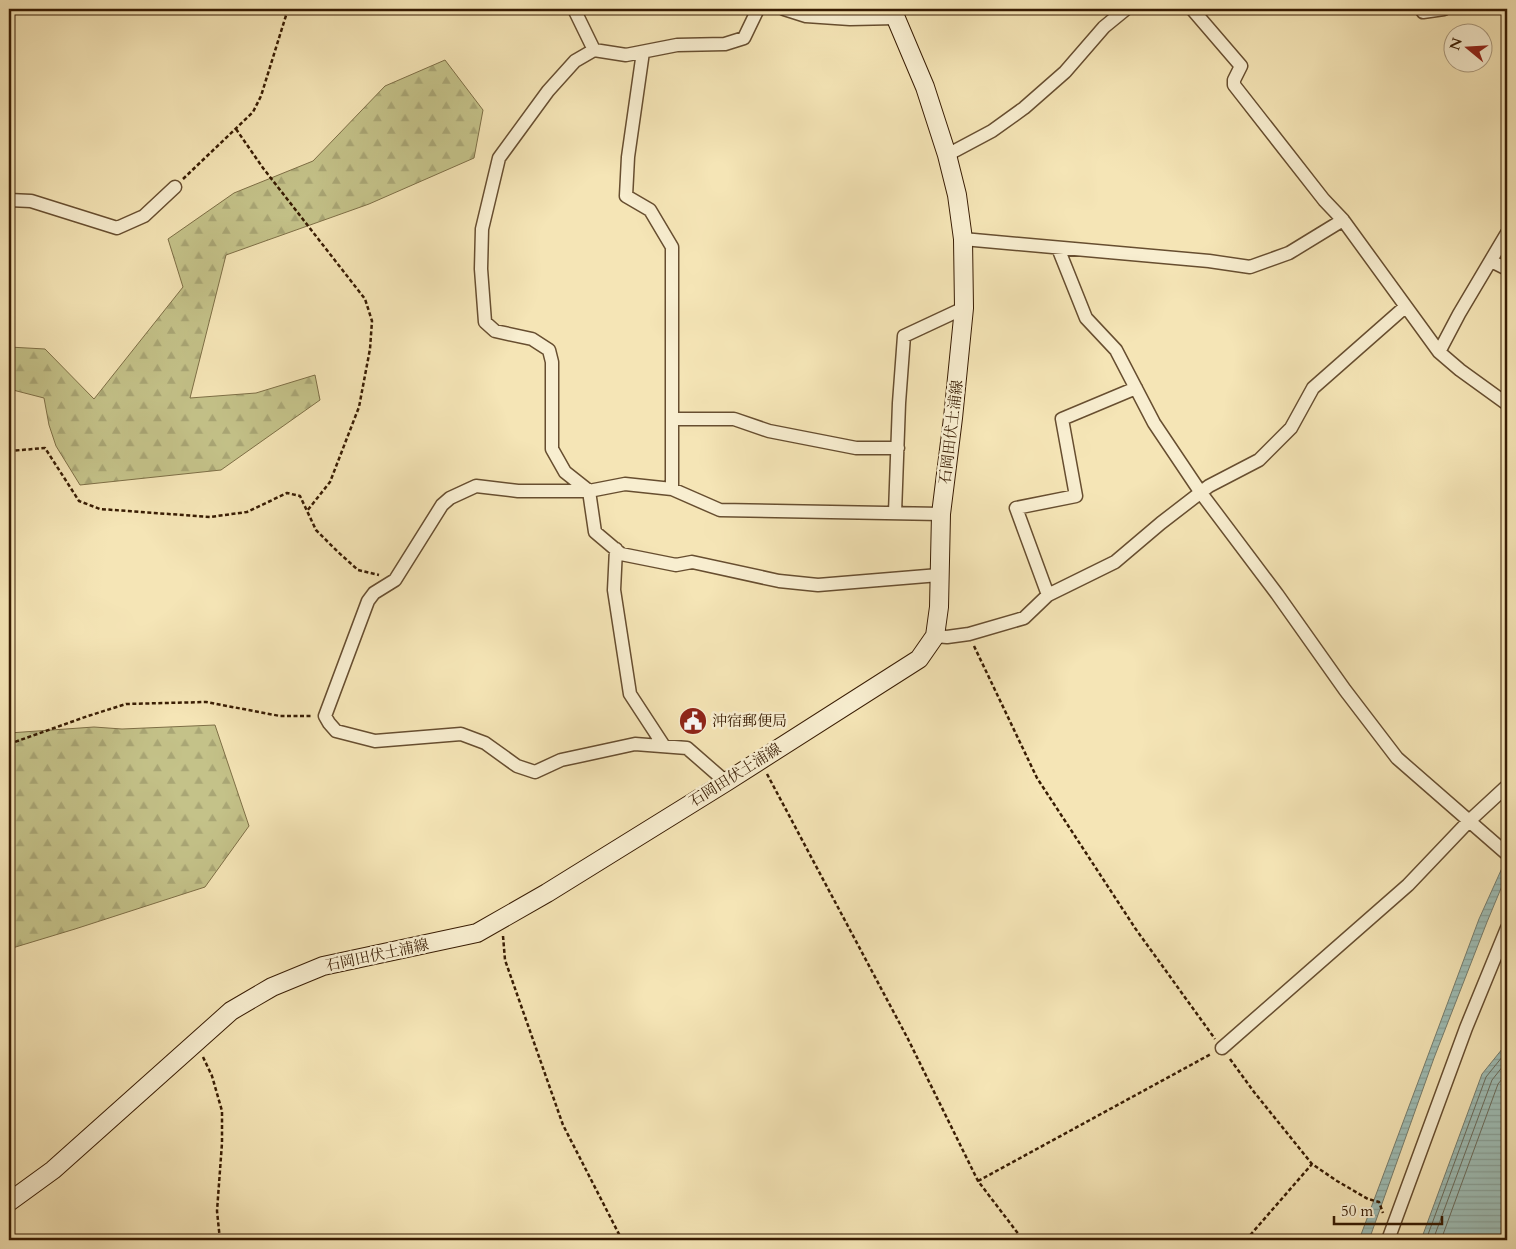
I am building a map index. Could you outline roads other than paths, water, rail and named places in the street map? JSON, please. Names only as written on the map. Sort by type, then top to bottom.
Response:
[{"type":"main road","name":"石岡田伏土浦線","points":[[9,1202],[53,1170],[231,1011],[272,987],[322,966],[477,933],[547,893],[919,659],[934,636],[939,607],[941,514],[964,308],[963,239],[957,195],[947,155],[925,87],[894,14]]},
{"type":"street","points":[[574,9],[594,50]]},
{"type":"street","points":[[758,9],[744,38],[725,44],[677,45],[626,55],[594,50],[575,61],[548,91],[499,158],[482,229],[481,269],[485,322],[495,331],[532,339],[549,350],[552,362],[552,449],[565,472],[589,491],[595,532],[621,554],[676,565],[692,562],[779,580],[818,585],[939,575]]},
{"type":"street","points":[[784,9],[806,16],[850,19],[894,14]]},
{"type":"street","points":[[947,155],[992,130],[1024,108],[1065,72],[1104,27],[1126,9]]},
{"type":"street","points":[[1192,9],[1241,66],[1234,80],[1234,85],[1324,200],[1343,220],[1439,352],[1460,370],[1507,404]]},
{"type":"street","points":[[1421,9],[1423,12],[1444,9]]},
{"type":"street","points":[[643,52],[628,157],[626,196],[650,210],[672,247],[672,489]]},
{"type":"street","points":[[9,200],[31,201],[117,228],[144,216],[175,187]]},
{"type":"street","points":[[963,239],[1250,267],[1289,253],[1343,220]]},
{"type":"street","points":[[1439,352],[1458,314],[1507,233]]},
{"type":"street","points":[[1058,248],[1086,318],[1116,350],[1154,423],[1201,493],[1277,594],[1345,690],[1397,758],[1468,822],[1506,853]]},
{"type":"street","points":[[1491,261],[1507,269]]},
{"type":"street","points":[[934,636],[947,637],[969,634],[1024,618],[1048,595],[1115,562],[1209,486],[1259,460],[1291,428],[1313,388],[1406,307]]},
{"type":"street","points":[[895,513],[904,336],[964,308]]},
{"type":"street","points":[[1048,595],[1016,508],[1076,496],[1062,419],[1136,388]]},
{"type":"street","points":[[672,419],[734,419],[768,430],[856,448],[898,448]]},
{"type":"street","points":[[726,782],[686,748],[635,744],[561,760],[535,772],[517,766],[485,743],[461,734],[375,741],[336,731],[325,716],[368,601],[374,593],[395,580],[442,504],[450,498],[476,486],[518,491],[589,491],[625,484],[672,489],[720,510],[941,514]]},
{"type":"street","points":[[616,549],[614,590],[630,694],[664,746]]},
{"type":"street","points":[[1222,1048],[1408,885],[1468,822],[1507,786]]},
{"type":"street","points":[[1390,1237],[1466,1028],[1507,928]]},
{"type":"water","points":[[1507,857],[1507,874],[1434,1058],[1369,1240],[1359,1240],[1479,919]]},
{"type":"water","points":[[1507,1043],[1507,1240],[1421,1240],[1482,1074]]},
{"type":"place","name":"沖宿郵便局","points":[[693,721]]}]
